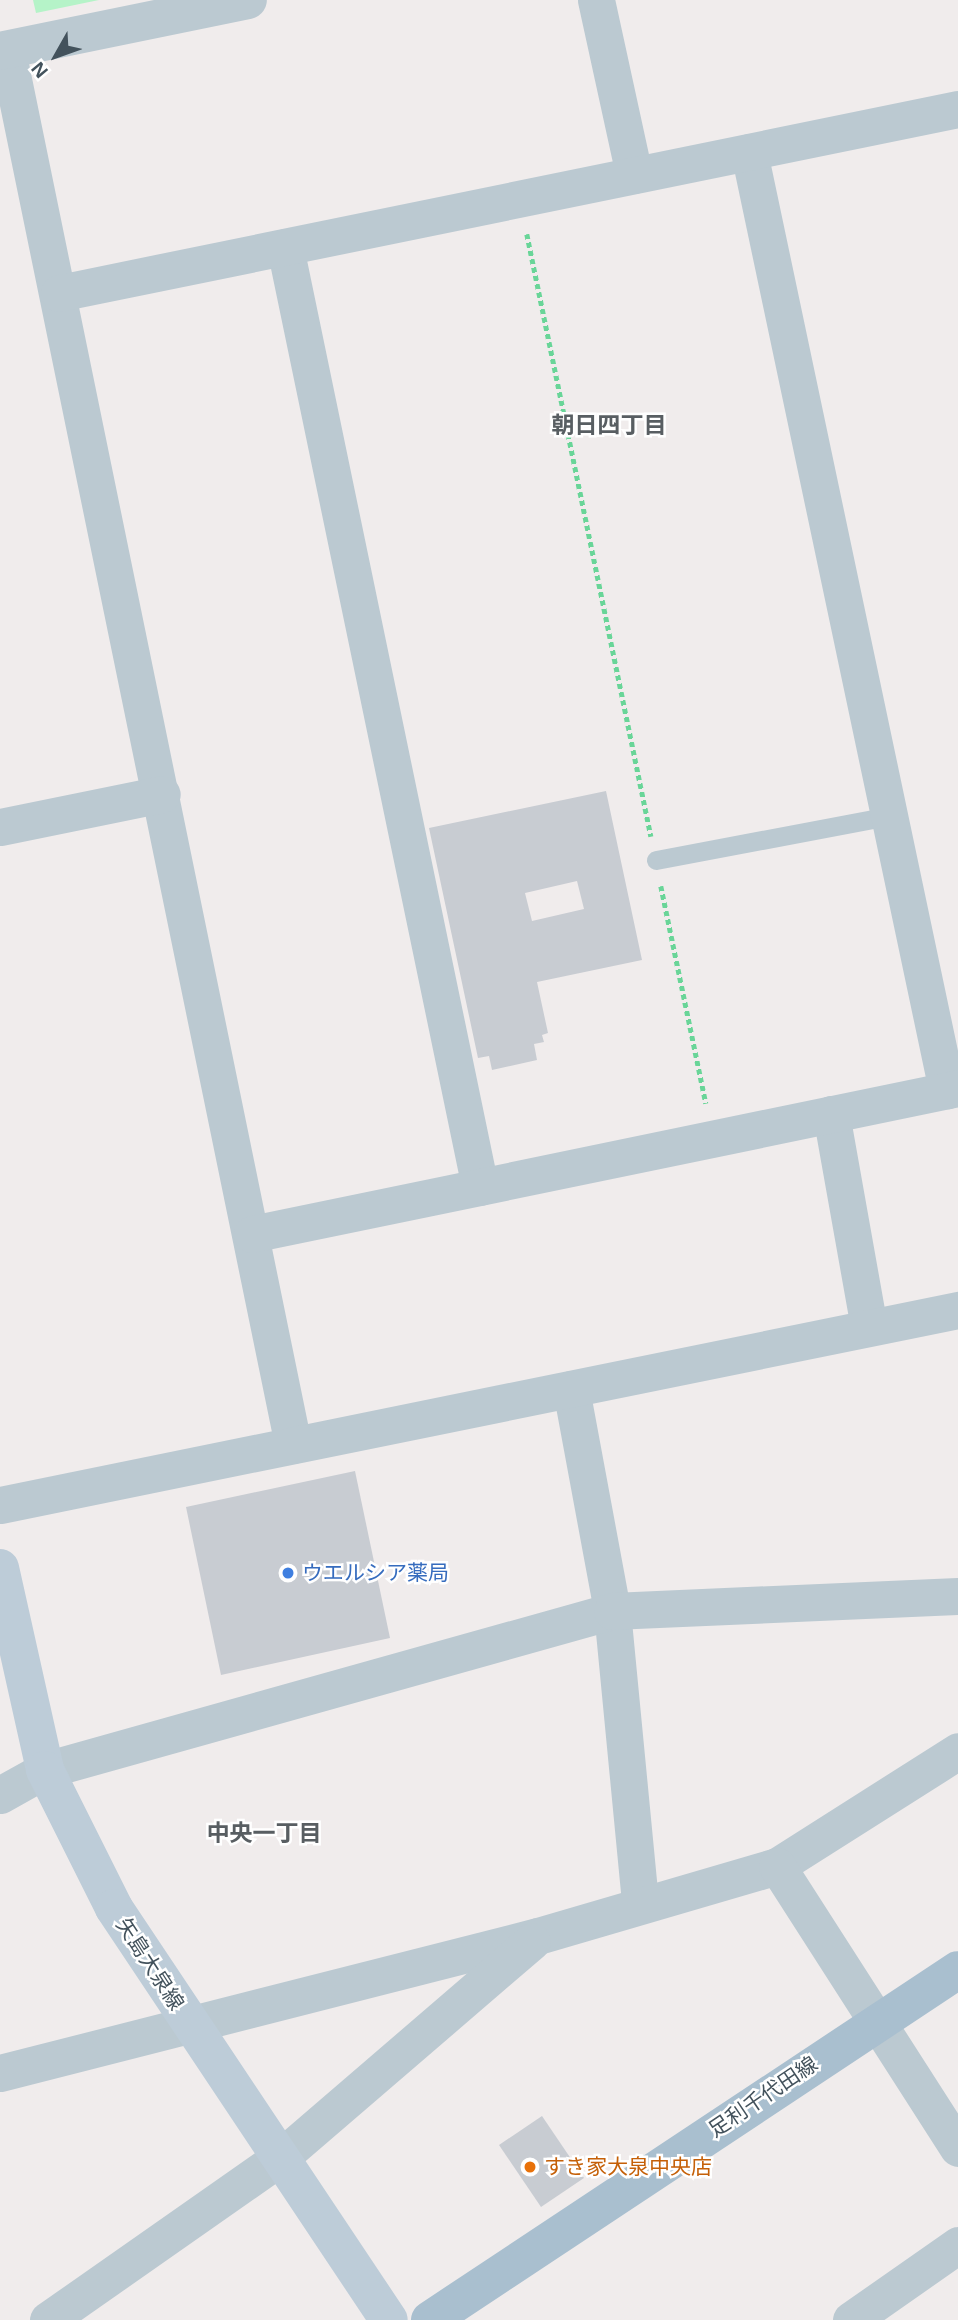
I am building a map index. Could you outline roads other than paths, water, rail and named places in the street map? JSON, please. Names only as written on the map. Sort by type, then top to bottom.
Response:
[{"type":"main road","name":"矢島大泉線","points":[[0,1568],[45,1770],[114,1908],[389,2320]]},
{"type":"main road","name":"足利千代田線","points":[[430,2320],[877,2021],[958,1970]]},
{"type":"street","points":[[248,0],[3,50],[59,293],[293,1446]]},
{"type":"street","points":[[596,0],[634,175]]},
{"type":"street","points":[[59,293],[958,109]]},
{"type":"street","points":[[252,1234],[952,1089],[888,816],[748,152]]},
{"type":"street","points":[[285,247],[480,1187]]},
{"type":"street","points":[[0,827],[162,794]]},
{"type":"street","points":[[831,1114],[869,1327]]},
{"type":"street","points":[[0,1505],[958,1310]]},
{"type":"street","points":[[571,1390],[612,1611],[640,1903]]},
{"type":"street","points":[[0,1795],[45,1770],[612,1611],[958,1596]]},
{"type":"street","points":[[0,2073],[538,1936],[640,1903],[777,1866],[958,1751]]},
{"type":"street","points":[[777,1866],[958,2148]]},
{"type":"street","points":[[48,2320],[281,2157],[538,1936]]},
{"type":"street","points":[[851,2320],[958,2245]]},
{"type":"lane","points":[[656,860],[888,816]]},
{"type":"place","name":"ウエルシア薬局","points":[[288,1573]]},
{"type":"place","name":"すき家大泉中央店","points":[[530,2167]]},
{"type":"district","name":"朝日四丁目","points":[[609,425]]},
{"type":"district","name":"中央一丁目","points":[[264,1833]]}]
